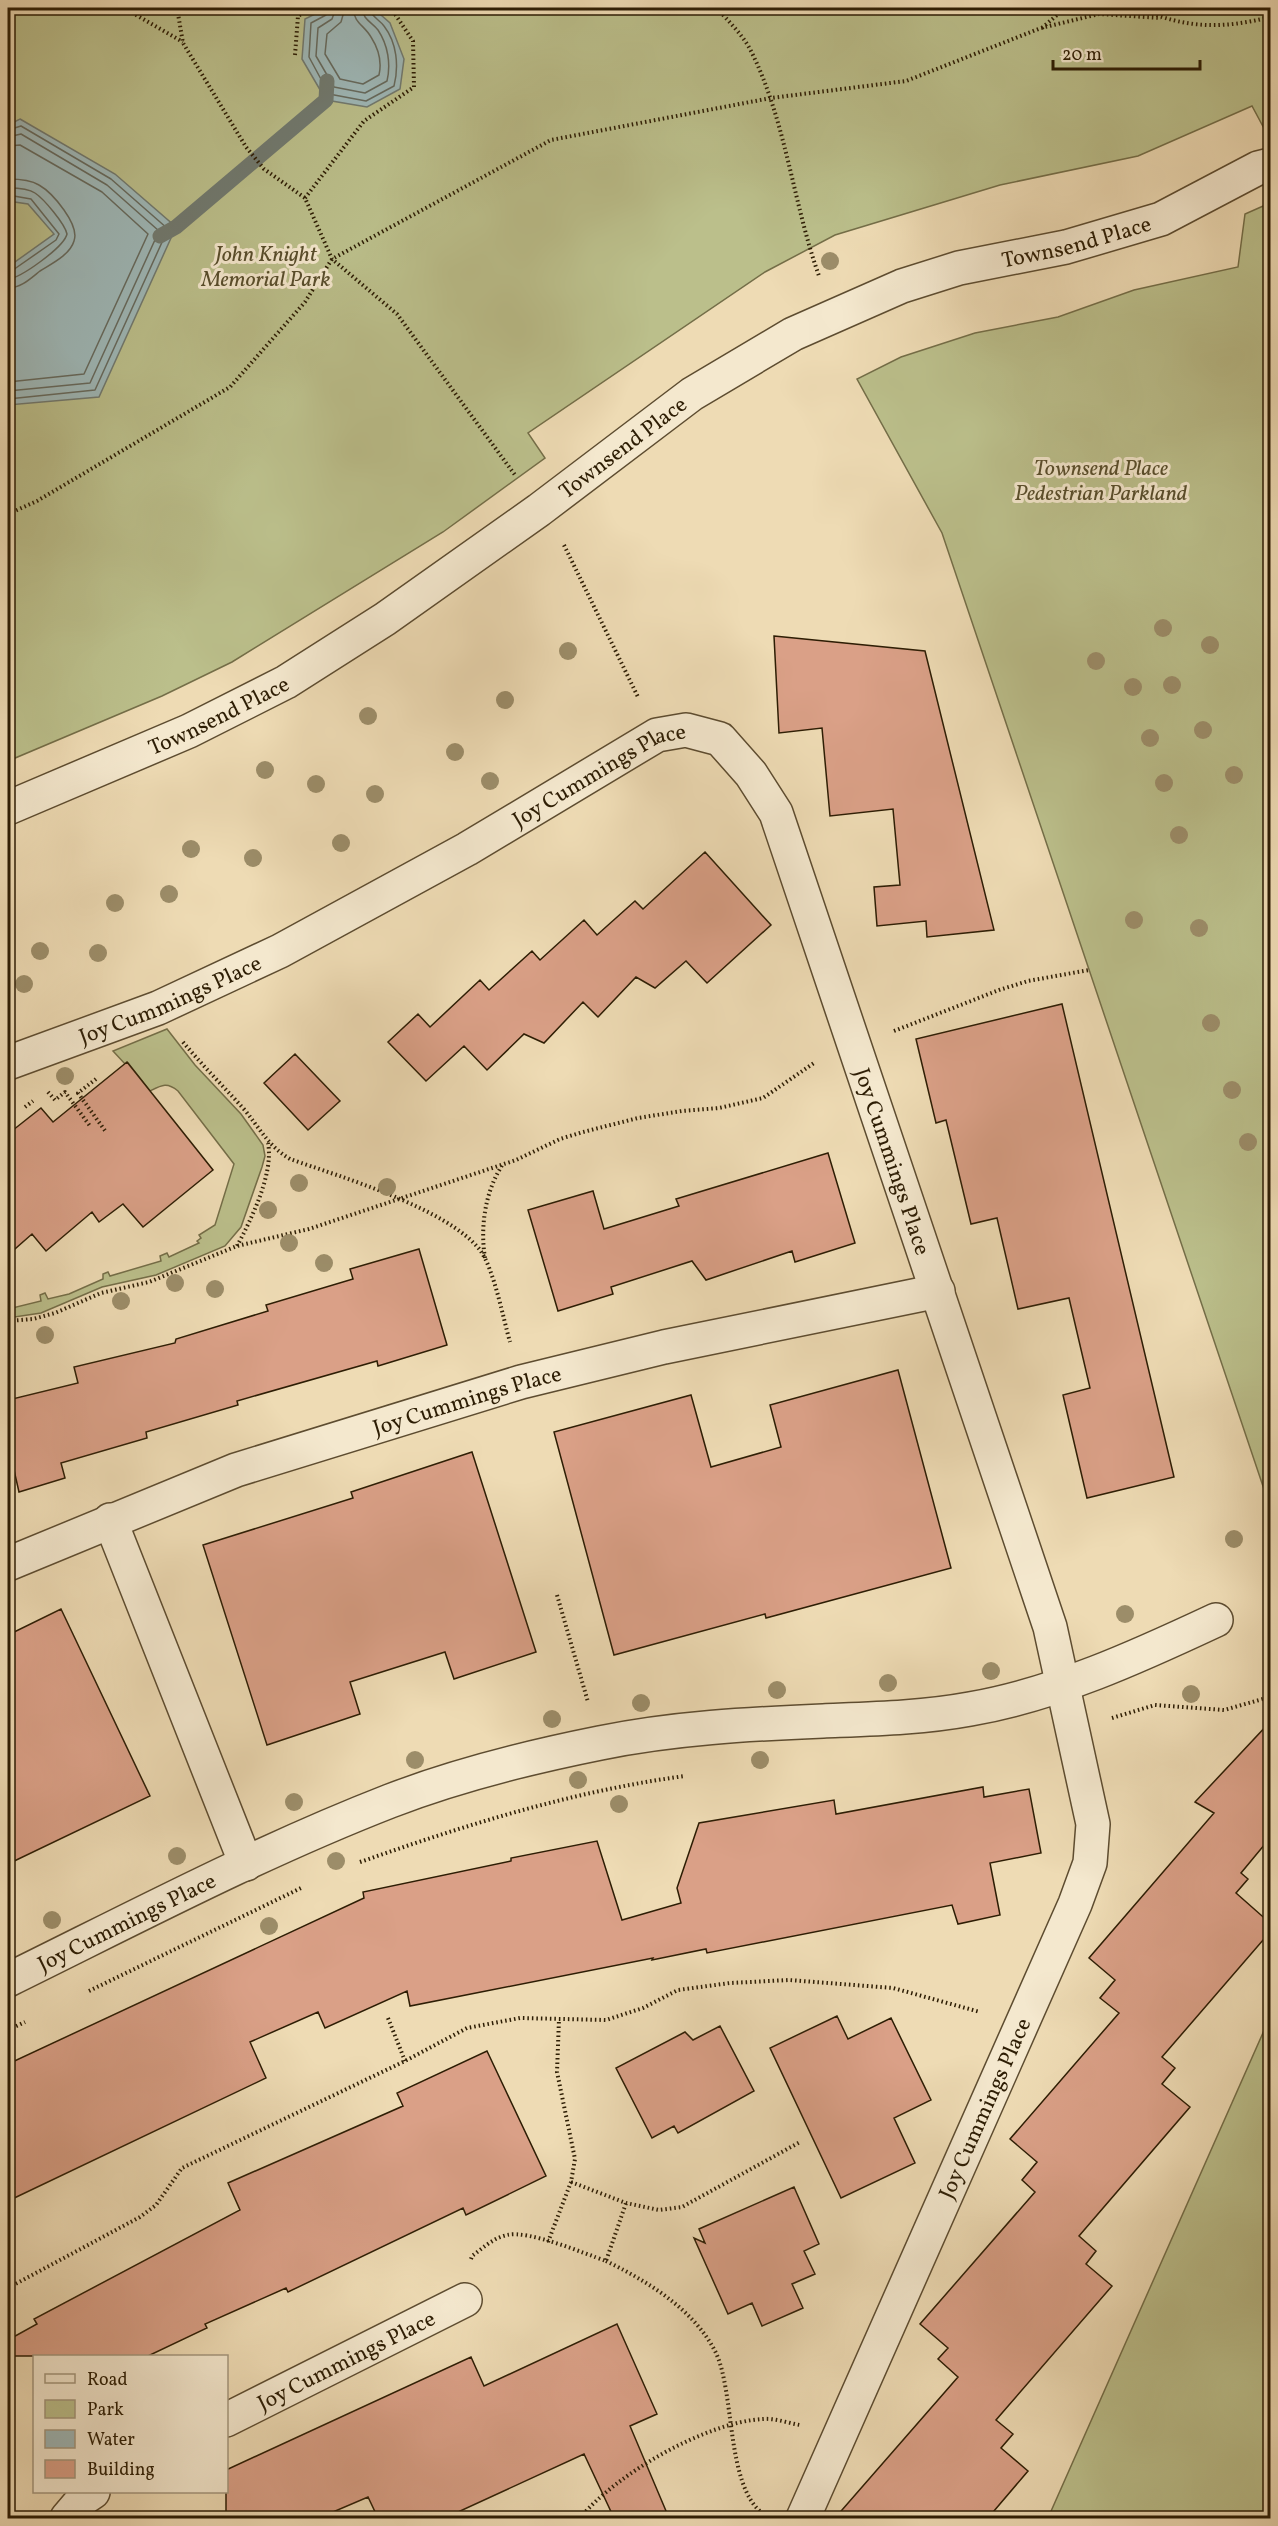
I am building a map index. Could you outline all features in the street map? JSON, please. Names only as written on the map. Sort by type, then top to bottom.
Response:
[{"type":"street","name":"Townsend Place","points":[[8,808],[189,731],[286,682],[385,619],[520,524],[692,394],[793,334],[902,286],[959,268],[1066,247],[1161,219],[1258,168],[1270,165]]},
{"type":"street","name":"Joy Cummings Place","points":[[8,1063],[158,1008],[279,951],[436,866],[657,735],[686,730],[720,739],[751,774],[776,813],[1050,1627],[1093,1824],[1090,1863],[1075,1904],[803,2518]]},
{"type":"street","name":"Joy Cummings Place","points":[[8,1564],[110,1520],[236,1470],[521,1382],[664,1347],[938,1291]]},
{"type":"street","points":[[110,1520],[246,1864]]},
{"type":"street","name":"Joy Cummings Place","points":[[8,1980],[296,1840],[393,1800],[475,1773],[600,1743],[663,1732],[729,1726],[900,1718],[971,1709],[1063,1685],[1138,1656],[1216,1620]]},
{"type":"street","name":"Joy Cummings Place","points":[[228,2419],[465,2300]]},
{"type":"street","points":[[67,2518],[84,2498],[92,2493]]},
{"type":"path","points":[[124,8],[183,43]]},
{"type":"path","points":[[177,8],[183,43],[246,147],[264,169],[305,198],[332,259],[397,314],[499,453]]},
{"type":"path","points":[[295,55],[298,16],[312,8]]},
{"type":"path","points":[[305,198],[364,122],[414,87],[414,40],[391,8]]},
{"type":"path","points":[[717,8],[750,49],[771,98],[805,238],[834,316]]},
{"type":"path","points":[[1041,28],[1065,8]]},
{"type":"path","points":[[1140,8],[1161,18]]},
{"type":"path","points":[[8,514],[37,501],[230,387],[305,302],[332,259],[551,140],[771,98],[906,81],[1041,28],[1099,14],[1161,18],[1210,26],[1240,25],[1270,17],[1270,24]]},
{"type":"path","points":[[564,544],[657,735]]},
{"type":"path","points":[[8,1321],[33,1319],[55,1313],[101,1293],[149,1282],[237,1246],[309,1229],[504,1164],[560,1139],[638,1118],[719,1108],[763,1098],[807,1066],[830,1054],[999,990],[1028,981],[1089,970]]},
{"type":"path","points":[[158,1008],[198,1061],[248,1115],[268,1142],[290,1159],[399,1199],[456,1228],[480,1251],[486,1261]]},
{"type":"path","points":[[103,1072],[78,1093],[106,1132]]},
{"type":"path","points":[[25,1107],[48,1091],[54,1100],[64,1092],[90,1126]]},
{"type":"path","points":[[237,1246],[246,1229],[265,1177],[270,1156],[268,1142]]},
{"type":"path","points":[[504,1164],[497,1173],[483,1221],[483,1243],[486,1261],[521,1382]]},
{"type":"path","points":[[557,1595],[600,1743]]},
{"type":"path","points":[[1072,1730],[1155,1705],[1224,1710],[1270,1697]]},
{"type":"path","points":[[352,1865],[453,1830],[550,1801],[692,1775]]},
{"type":"path","points":[[83,1994],[309,1885]]},
{"type":"path","points":[[8,2288],[140,2217],[156,2205],[182,2168],[405,2061],[467,2028],[520,2018],[606,2020],[643,2008],[678,1990],[730,1983],[789,1980],[893,1988],[980,2012],[984,2001]]},
{"type":"path","points":[[388,2018],[405,2061]]},
{"type":"path","points":[[548,2242],[571,2182],[575,2159],[558,2072],[559,2019]]},
{"type":"path","points":[[8,2030],[29,2020]]},
{"type":"path","points":[[571,2182],[626,2203],[659,2210],[682,2207],[800,2142]]},
{"type":"path","points":[[606,2260],[626,2203]]},
{"type":"path","points":[[465,2300],[471,2256],[493,2240],[508,2235],[525,2234],[606,2260],[637,2276],[664,2295],[701,2331],[716,2353],[722,2373],[729,2425],[745,2491],[759,2512],[764,2515]]},
{"type":"path","points":[[580,2518],[589,2507],[642,2464],[686,2442],[729,2425],[764,2418],[800,2425]]},
{"type":"green space","name":"John Knight Memorial Park","points":[[8,8],[1270,8],[1270,132],[1267,134],[1252,106],[1138,156],[1000,185],[835,235],[765,272],[528,433],[545,458],[443,532],[232,662],[162,696],[8,761]]},
{"type":"green space","name":"Townsend Place Pedestrian Parkland","points":[[1270,203],[1270,1507],[942,533],[857,379],[901,357],[975,333],[1058,317],[1134,290],[1238,267],[1245,214]]},
{"type":"green space","points":[[167,1029],[195,1065],[241,1114],[263,1145],[265,1156],[241,1227],[225,1246],[156,1275],[102,1287],[41,1313],[8,1318],[8,1309],[41,1301],[40,1295],[45,1293],[48,1299],[69,1294],[103,1279],[103,1274],[108,1272],[110,1276],[161,1261],[160,1256],[167,1253],[169,1257],[199,1243],[197,1241],[201,1238],[199,1235],[215,1225],[234,1164],[178,1091],[171,1086],[164,1085],[150,1091],[128,1063],[125,1064],[113,1051]]},
{"type":"green space","points":[[1270,2017],[1270,2518],[1048,2518]]},
{"type":"water","points":[[327,8],[373,8],[390,23],[404,59],[400,89],[367,107],[326,100],[302,59],[305,19]]},
{"type":"water","points":[[20,119],[115,174],[176,227],[99,397],[8,405],[8,267],[54,234],[28,204],[8,201],[8,125]]},
{"type":"building","points":[[774,636],[925,651],[994,930],[927,937],[926,921],[877,926],[874,887],[900,885],[893,809],[830,816],[822,728],[779,733]]},
{"type":"building","points":[[705,852],[771,925],[707,983],[686,961],[655,988],[636,977],[598,1017],[583,1002],[544,1043],[524,1034],[487,1070],[464,1046],[426,1081],[388,1042],[418,1014],[430,1027],[480,980],[489,990],[532,951],[540,960],[584,920],[597,935],[635,901],[643,909]]},
{"type":"building","points":[[1062,1004],[1174,1477],[1087,1498],[1063,1395],[1090,1388],[1069,1298],[1018,1309],[997,1218],[971,1224],[946,1120],[936,1123],[916,1039]]},
{"type":"building","points":[[295,1054],[340,1101],[308,1130],[264,1083]]},
{"type":"building","points":[[127,1062],[213,1170],[143,1227],[123,1204],[99,1222],[92,1212],[46,1251],[32,1234],[8,1255],[8,1134],[41,1108],[53,1122]]},
{"type":"building","points":[[828,1153],[855,1243],[795,1262],[792,1251],[706,1280],[692,1261],[611,1287],[613,1294],[558,1311],[528,1210],[593,1191],[604,1229],[679,1206],[676,1199]]},
{"type":"building","points":[[419,1249],[447,1345],[378,1366],[377,1361],[237,1401],[238,1405],[146,1432],[147,1438],[61,1463],[65,1478],[19,1492],[14,1470],[8,1472],[8,1400],[78,1383],[74,1367],[175,1343],[176,1339],[268,1311],[266,1305],[353,1279],[350,1269]]},
{"type":"building","points":[[898,1370],[951,1568],[766,1618],[765,1614],[614,1655],[554,1432],[691,1395],[711,1467],[781,1447],[770,1405]]},
{"type":"building","points":[[472,1452],[536,1652],[454,1679],[445,1652],[350,1682],[360,1714],[267,1745],[203,1545],[353,1498],[351,1492]]},
{"type":"building","points":[[61,1609],[150,1796],[8,1864],[8,1635]]},
{"type":"building","points":[[1270,1722],[1270,1838],[1241,1873],[1248,1879],[1236,1893],[1270,1923],[1270,1932],[1162,2057],[1175,2068],[1162,2084],[1190,2107],[1079,2236],[1096,2251],[1086,2264],[1112,2286],[996,2420],[1013,2434],[1001,2448],[1028,2471],[988,2518],[835,2518],[958,2377],[938,2359],[948,2348],[920,2324],[1035,2192],[1022,2180],[1037,2162],[1010,2139],[1119,2013],[1100,1998],[1115,1980],[1089,1958],[1214,1813],[1195,1802]]},
{"type":"building","points":[[983,1787],[984,1797],[1029,1789],[1041,1853],[990,1863],[1000,1915],[958,1924],[952,1905],[707,1953],[706,1949],[652,1960],[653,1958],[410,2006],[407,1991],[325,2028],[318,2012],[250,2042],[266,2078],[8,2201],[8,2064],[364,1898],[363,1892],[597,1841],[622,1920],[681,1903],[677,1888],[699,1823],[834,1800],[836,1814]]},
{"type":"building","points":[[837,2016],[848,2039],[891,2018],[931,2100],[894,2118],[915,2163],[841,2198],[770,2048]]},
{"type":"building","points":[[720,2026],[754,2091],[678,2133],[674,2126],[652,2138],[616,2068],[685,2032],[693,2040]]},
{"type":"building","points":[[487,2051],[546,2176],[466,2215],[463,2208],[288,2292],[286,2288],[205,2324],[207,2328],[150,2355],[8,2356],[8,2340],[37,2324],[34,2319],[240,2210],[228,2183],[403,2106],[397,2093]]},
{"type":"building","points":[[794,2187],[819,2244],[804,2251],[815,2274],[792,2284],[803,2308],[762,2326],[752,2303],[728,2314],[694,2238],[705,2243],[699,2229]]},
{"type":"building","points":[[617,2324],[657,2414],[630,2426],[669,2518],[614,2518],[584,2454],[445,2518],[378,2518],[368,2497],[319,2518],[226,2518],[228,2469],[471,2357],[484,2386]]},
{"type":"waterway","points":[[160,236],[176,227],[326,100],[327,81]]}]
